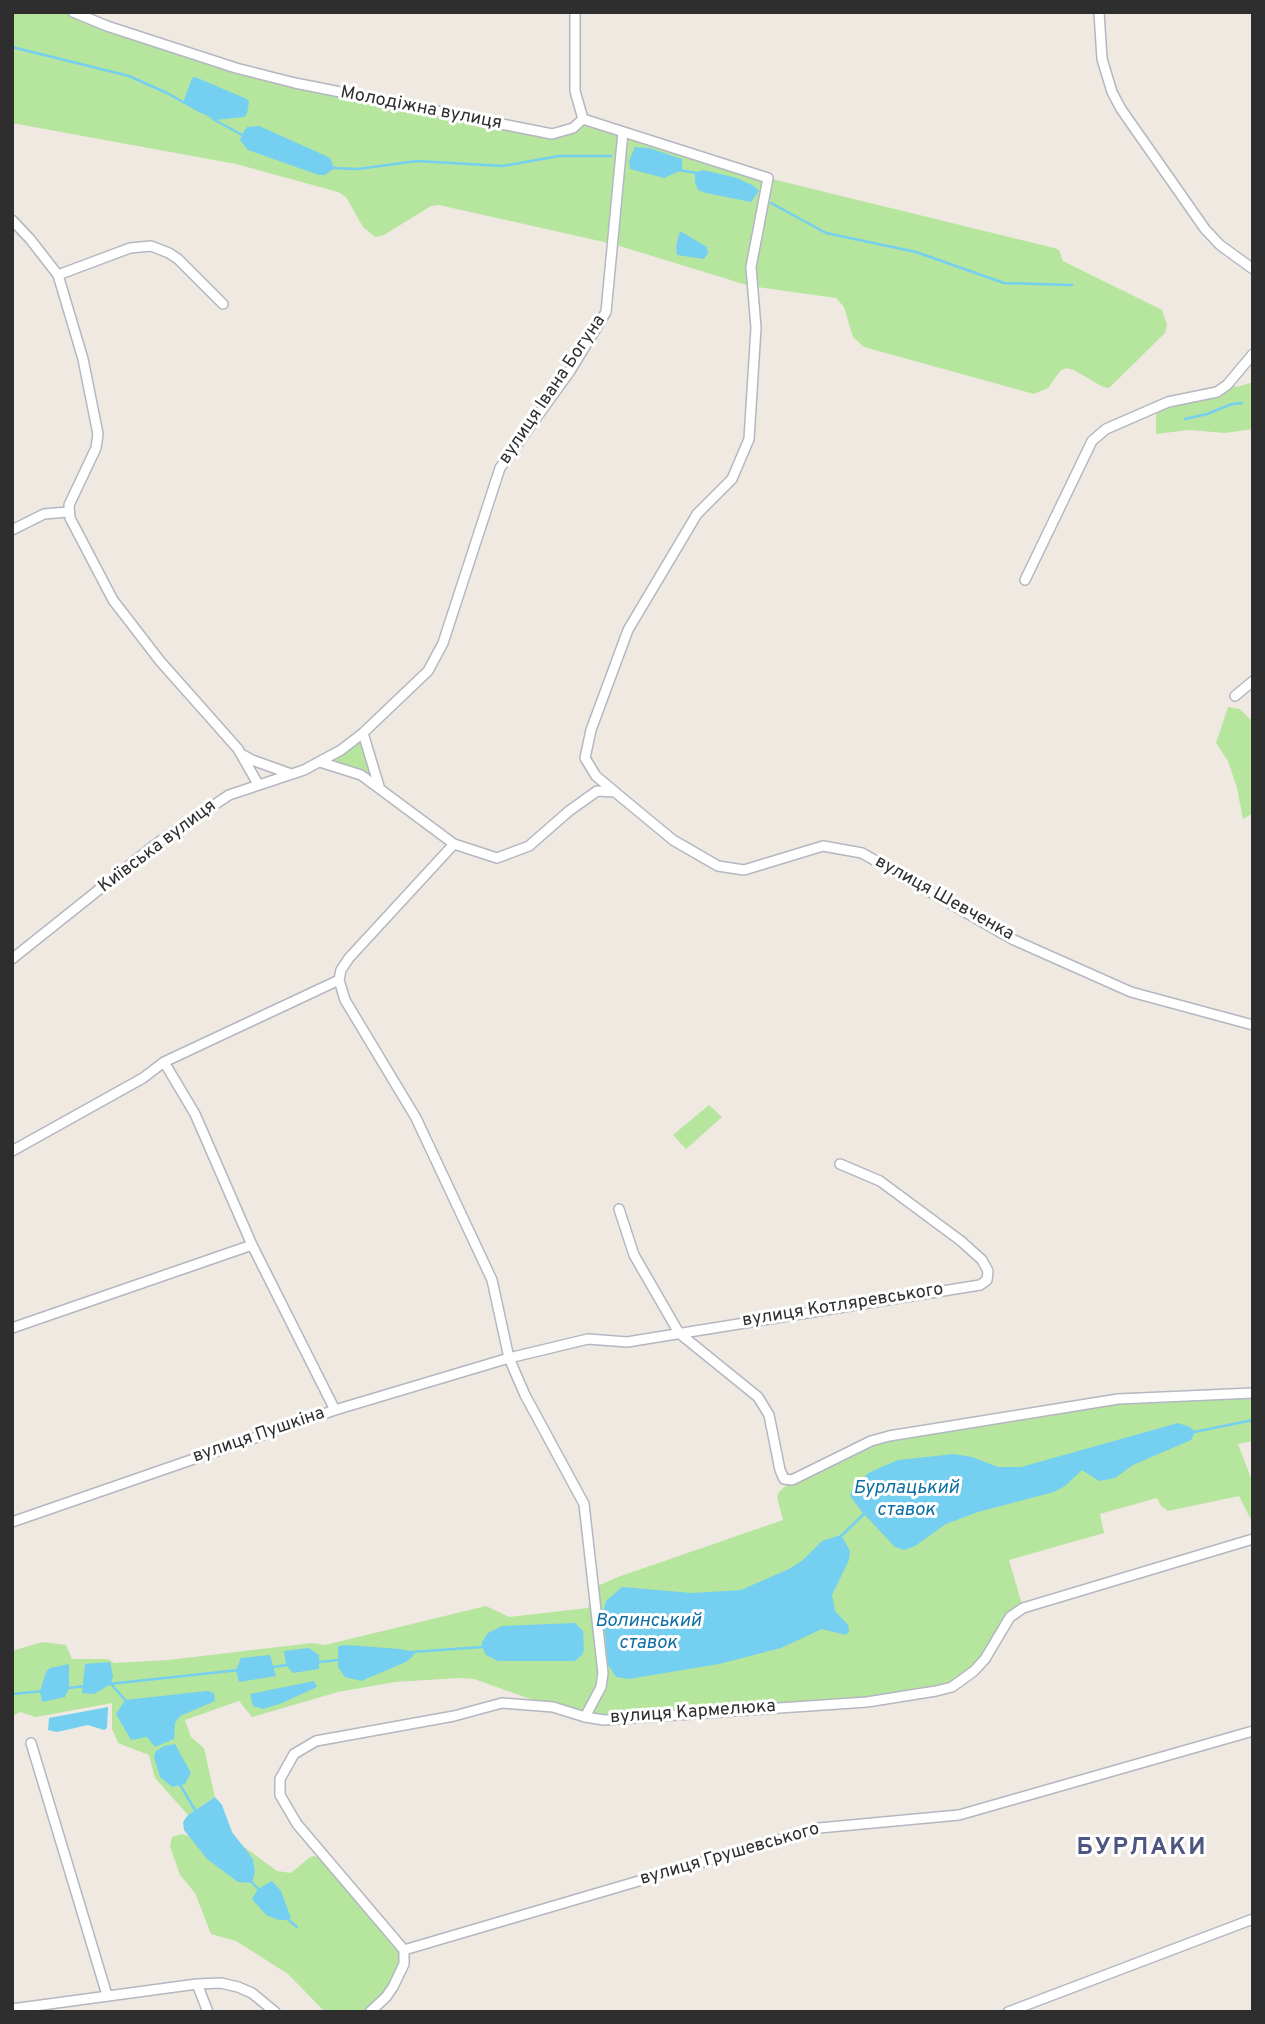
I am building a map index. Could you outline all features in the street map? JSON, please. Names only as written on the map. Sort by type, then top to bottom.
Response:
[{"type":"street","name":"Молодіжна вулиця","points":[[73,12],[223,64],[318,89],[552,134],[573,128],[583,119]]},
{"type":"street","points":[[575,12],[575,91],[583,119],[623,132]]},
{"type":"street","points":[[1100,12],[1102,59],[1112,92],[1121,109],[1205,229],[1220,245],[1253,269]]},
{"type":"street","name":"вулиця Шевченка","points":[[623,132],[768,178],[751,267],[756,328],[749,439],[732,479],[697,514],[628,630],[591,730],[585,758],[596,776],[673,840],[718,866],[744,870],[823,846],[862,853],[1014,940],[1131,992],[1253,1025]]},
{"type":"street","name":"вулиця Івана Богуна","points":[[320,762],[363,733],[421,680],[435,661],[496,475],[509,452],[570,371],[604,319],[608,303],[623,132]]},
{"type":"street","points":[[12,220],[58,275],[83,359],[98,434],[96,448],[68,512],[113,600],[160,661],[241,754],[258,784]]},
{"type":"street","points":[[58,275],[130,248],[150,246],[169,253],[185,265],[222,304]]},
{"type":"street","points":[[1024,580],[1092,441],[1107,429],[1168,402],[1217,392],[1227,385],[1253,354]]},
{"type":"street","points":[[12,530],[44,514],[68,512]]},
{"type":"street","points":[[1234,696],[1253,681]]},
{"type":"street","points":[[363,733],[379,786]]},
{"type":"street","points":[[241,754],[291,774]]},
{"type":"street","points":[[320,762],[352,771],[379,786],[454,844],[497,858],[529,846],[569,811],[597,792],[615,792]]},
{"type":"street","name":"Київська вулиця","points":[[12,959],[156,844],[229,795],[320,762]]},
{"type":"street","points":[[454,844],[349,958],[338,980],[345,1000],[416,1118],[492,1280],[509,1358],[525,1395],[584,1504],[603,1673],[601,1687],[585,1717]]},
{"type":"street","points":[[12,1151],[143,1078],[164,1062],[338,980]]},
{"type":"street","points":[[164,1062],[195,1114],[253,1245],[335,1410]]},
{"type":"street","name":"вулиця Котляревського","points":[[509,1358],[589,1339],[626,1342],[980,1285],[987,1280],[988,1271],[982,1260],[961,1241],[880,1181],[840,1164]]},
{"type":"street","points":[[619,1209],[634,1255],[679,1332],[758,1397],[769,1415],[780,1470],[785,1479],[792,1480],[871,1441],[889,1436],[1118,1399],[1253,1393]]},
{"type":"street","points":[[12,1328],[253,1245]]},
{"type":"street","name":"вулиця Пушкіна","points":[[12,1522],[335,1410],[509,1358]]},
{"type":"street","name":"вулиця Кармелюка","points":[[404,1950],[297,1824],[280,1795],[280,1779],[295,1754],[316,1741],[454,1716],[502,1703],[553,1707],[604,1720],[867,1702],[952,1687],[964,1680],[985,1660],[1010,1617],[1023,1608],[1253,1539]]},
{"type":"street","name":"вулиця Грушевського","points":[[404,1950],[818,1828],[959,1815],[1253,1731]]},
{"type":"street","points":[[30,1743],[107,1995]]},
{"type":"street","points":[[1008,2012],[1253,1919]]},
{"type":"street","points":[[370,2012],[393,1987],[404,1964],[404,1950]]},
{"type":"street","points":[[12,2009],[107,1995],[220,1983],[252,1993],[275,2012]]},
{"type":"street","points":[[197,1984],[208,2012]]},
{"type":"green space","points":[[12,12],[73,12],[236,68],[552,134],[583,119],[768,178],[1054,248],[1059,250],[1063,261],[1162,310],[1167,325],[1165,333],[1109,388],[1066,368],[1060,371],[1048,388],[1034,394],[864,347],[853,337],[844,307],[836,298],[750,286],[613,244],[439,205],[431,206],[384,235],[375,237],[363,227],[346,197],[338,192],[236,164],[12,123]]},
{"type":"green space","points":[[1253,382],[1253,429],[1225,433],[1189,430],[1156,434],[1156,412],[1205,398],[1222,383],[1237,387]]},
{"type":"green space","points":[[1228,707],[1240,709],[1253,722],[1253,813],[1243,819],[1228,761],[1216,743]]},
{"type":"green space","points":[[363,733],[379,786],[320,762]]},
{"type":"green space","points":[[709,1105],[722,1117],[686,1149],[673,1135]]},
{"type":"green space","points":[[1253,1393],[1253,1441],[1238,1444],[1253,1483],[1253,1519],[1239,1496],[1168,1511],[1161,1506],[1157,1498],[1100,1514],[1104,1533],[1009,1560],[1023,1608],[1016,1612],[993,1647],[952,1687],[867,1702],[605,1720],[553,1707],[474,1679],[459,1678],[395,1682],[338,1692],[252,1717],[239,1701],[185,1720],[191,1737],[204,1748],[215,1797],[188,1815],[155,1778],[149,1755],[118,1743],[112,1729],[112,1703],[36,1717],[20,1712],[12,1717],[12,1651],[42,1642],[66,1645],[72,1659],[108,1659],[114,1663],[168,1660],[312,1643],[325,1645],[486,1606],[509,1617],[588,1608],[593,1588],[783,1520],[777,1497],[792,1480],[871,1441],[1118,1399]]},
{"type":"green space","points":[[182,1834],[238,1877],[255,1873],[253,1859],[240,1844],[277,1871],[291,1873],[315,1856],[336,1869],[404,1950],[399,1976],[370,2012],[325,2012],[288,1974],[236,1941],[211,1934],[195,1893],[180,1875],[170,1846],[172,1837]]},
{"type":"water","points":[[192,78],[247,99],[247,114],[244,117],[215,120],[183,103]]},
{"type":"water","points":[[259,126],[330,158],[334,168],[325,175],[319,175],[248,150],[240,140],[244,131],[247,127]]},
{"type":"water","points":[[635,147],[649,148],[682,159],[682,170],[664,178],[630,169],[629,161]]},
{"type":"water","points":[[703,170],[737,178],[759,191],[751,202],[698,190],[695,173]]},
{"type":"water","points":[[680,231],[707,247],[708,253],[704,259],[677,255],[676,246]]},
{"type":"water","name":"Бурлацький ставок","points":[[1178,1423],[1195,1432],[1191,1440],[1133,1465],[1115,1478],[1099,1481],[1082,1470],[1054,1492],[978,1512],[946,1524],[915,1546],[904,1550],[895,1547],[850,1496],[853,1486],[870,1472],[898,1460],[954,1454],[972,1457],[998,1467],[1021,1467]]},
{"type":"water","name":"Волинський ставок","points":[[841,1535],[850,1551],[849,1560],[832,1595],[835,1611],[848,1625],[849,1631],[846,1635],[822,1629],[781,1648],[719,1664],[629,1679],[616,1677],[608,1665],[603,1612],[606,1601],[622,1587],[692,1593],[741,1590],[789,1569],[803,1560],[822,1541]]},
{"type":"water","points":[[575,1623],[583,1631],[584,1650],[575,1661],[498,1661],[486,1655],[482,1647],[488,1633],[502,1626]]},
{"type":"water","points":[[338,1646],[415,1652],[406,1662],[361,1681],[345,1677],[338,1667]]},
{"type":"water","points":[[309,1648],[319,1655],[319,1669],[293,1673],[286,1665],[284,1651]]},
{"type":"water","points":[[270,1655],[276,1676],[239,1682],[236,1670],[241,1658]]},
{"type":"water","points":[[110,1662],[113,1676],[111,1684],[94,1694],[82,1693],[85,1664]]},
{"type":"water","points":[[69,1664],[69,1688],[65,1697],[42,1702],[40,1691],[46,1672],[50,1668]]},
{"type":"water","points":[[314,1681],[317,1687],[282,1703],[263,1709],[253,1706],[250,1694]]},
{"type":"water","points":[[207,1691],[214,1693],[215,1701],[180,1716],[175,1723],[174,1739],[155,1747],[147,1737],[131,1740],[116,1714],[125,1700]]},
{"type":"water","points":[[108,1707],[107,1728],[104,1730],[88,1725],[57,1732],[48,1730],[49,1718]]},
{"type":"water","points":[[175,1744],[191,1773],[185,1784],[172,1787],[160,1777],[154,1757],[156,1751],[164,1746]]},
{"type":"water","points":[[215,1797],[222,1805],[232,1832],[253,1859],[255,1872],[252,1883],[238,1882],[207,1859],[184,1830],[183,1822],[188,1815]]},
{"type":"water","points":[[272,1881],[281,1891],[291,1918],[288,1920],[266,1915],[252,1899],[258,1889]]},
{"type":"waterway","points":[[12,47],[129,76],[201,112]]},
{"type":"waterway","points":[[213,119],[244,136]]},
{"type":"waterway","points":[[332,168],[358,169],[417,161],[503,166],[559,156],[611,156]]},
{"type":"waterway","points":[[679,170],[697,173]]},
{"type":"waterway","points":[[771,203],[826,233],[916,252],[1004,283],[1072,285]]},
{"type":"waterway","points":[[1185,419],[1242,403]]},
{"type":"waterway","points":[[1194,1432],[1253,1420]]},
{"type":"waterway","points":[[840,1537],[865,1513]]},
{"type":"waterway","points":[[412,1652],[482,1647]]},
{"type":"waterway","points":[[318,1662],[340,1660]]},
{"type":"waterway","points":[[273,1667],[287,1665]]},
{"type":"waterway","points":[[109,1684],[239,1670]]},
{"type":"waterway","points":[[111,1684],[126,1701]]},
{"type":"waterway","points":[[68,1688],[85,1686]]},
{"type":"waterway","points":[[12,1694],[44,1691]]},
{"type":"waterway","points":[[178,1781],[196,1812]]},
{"type":"waterway","points":[[250,1880],[260,1891]]},
{"type":"waterway","points":[[286,1918],[297,1927]]},
{"type":"district","name":"БУРЛАКИ","points":[[1142,1849]]}]
